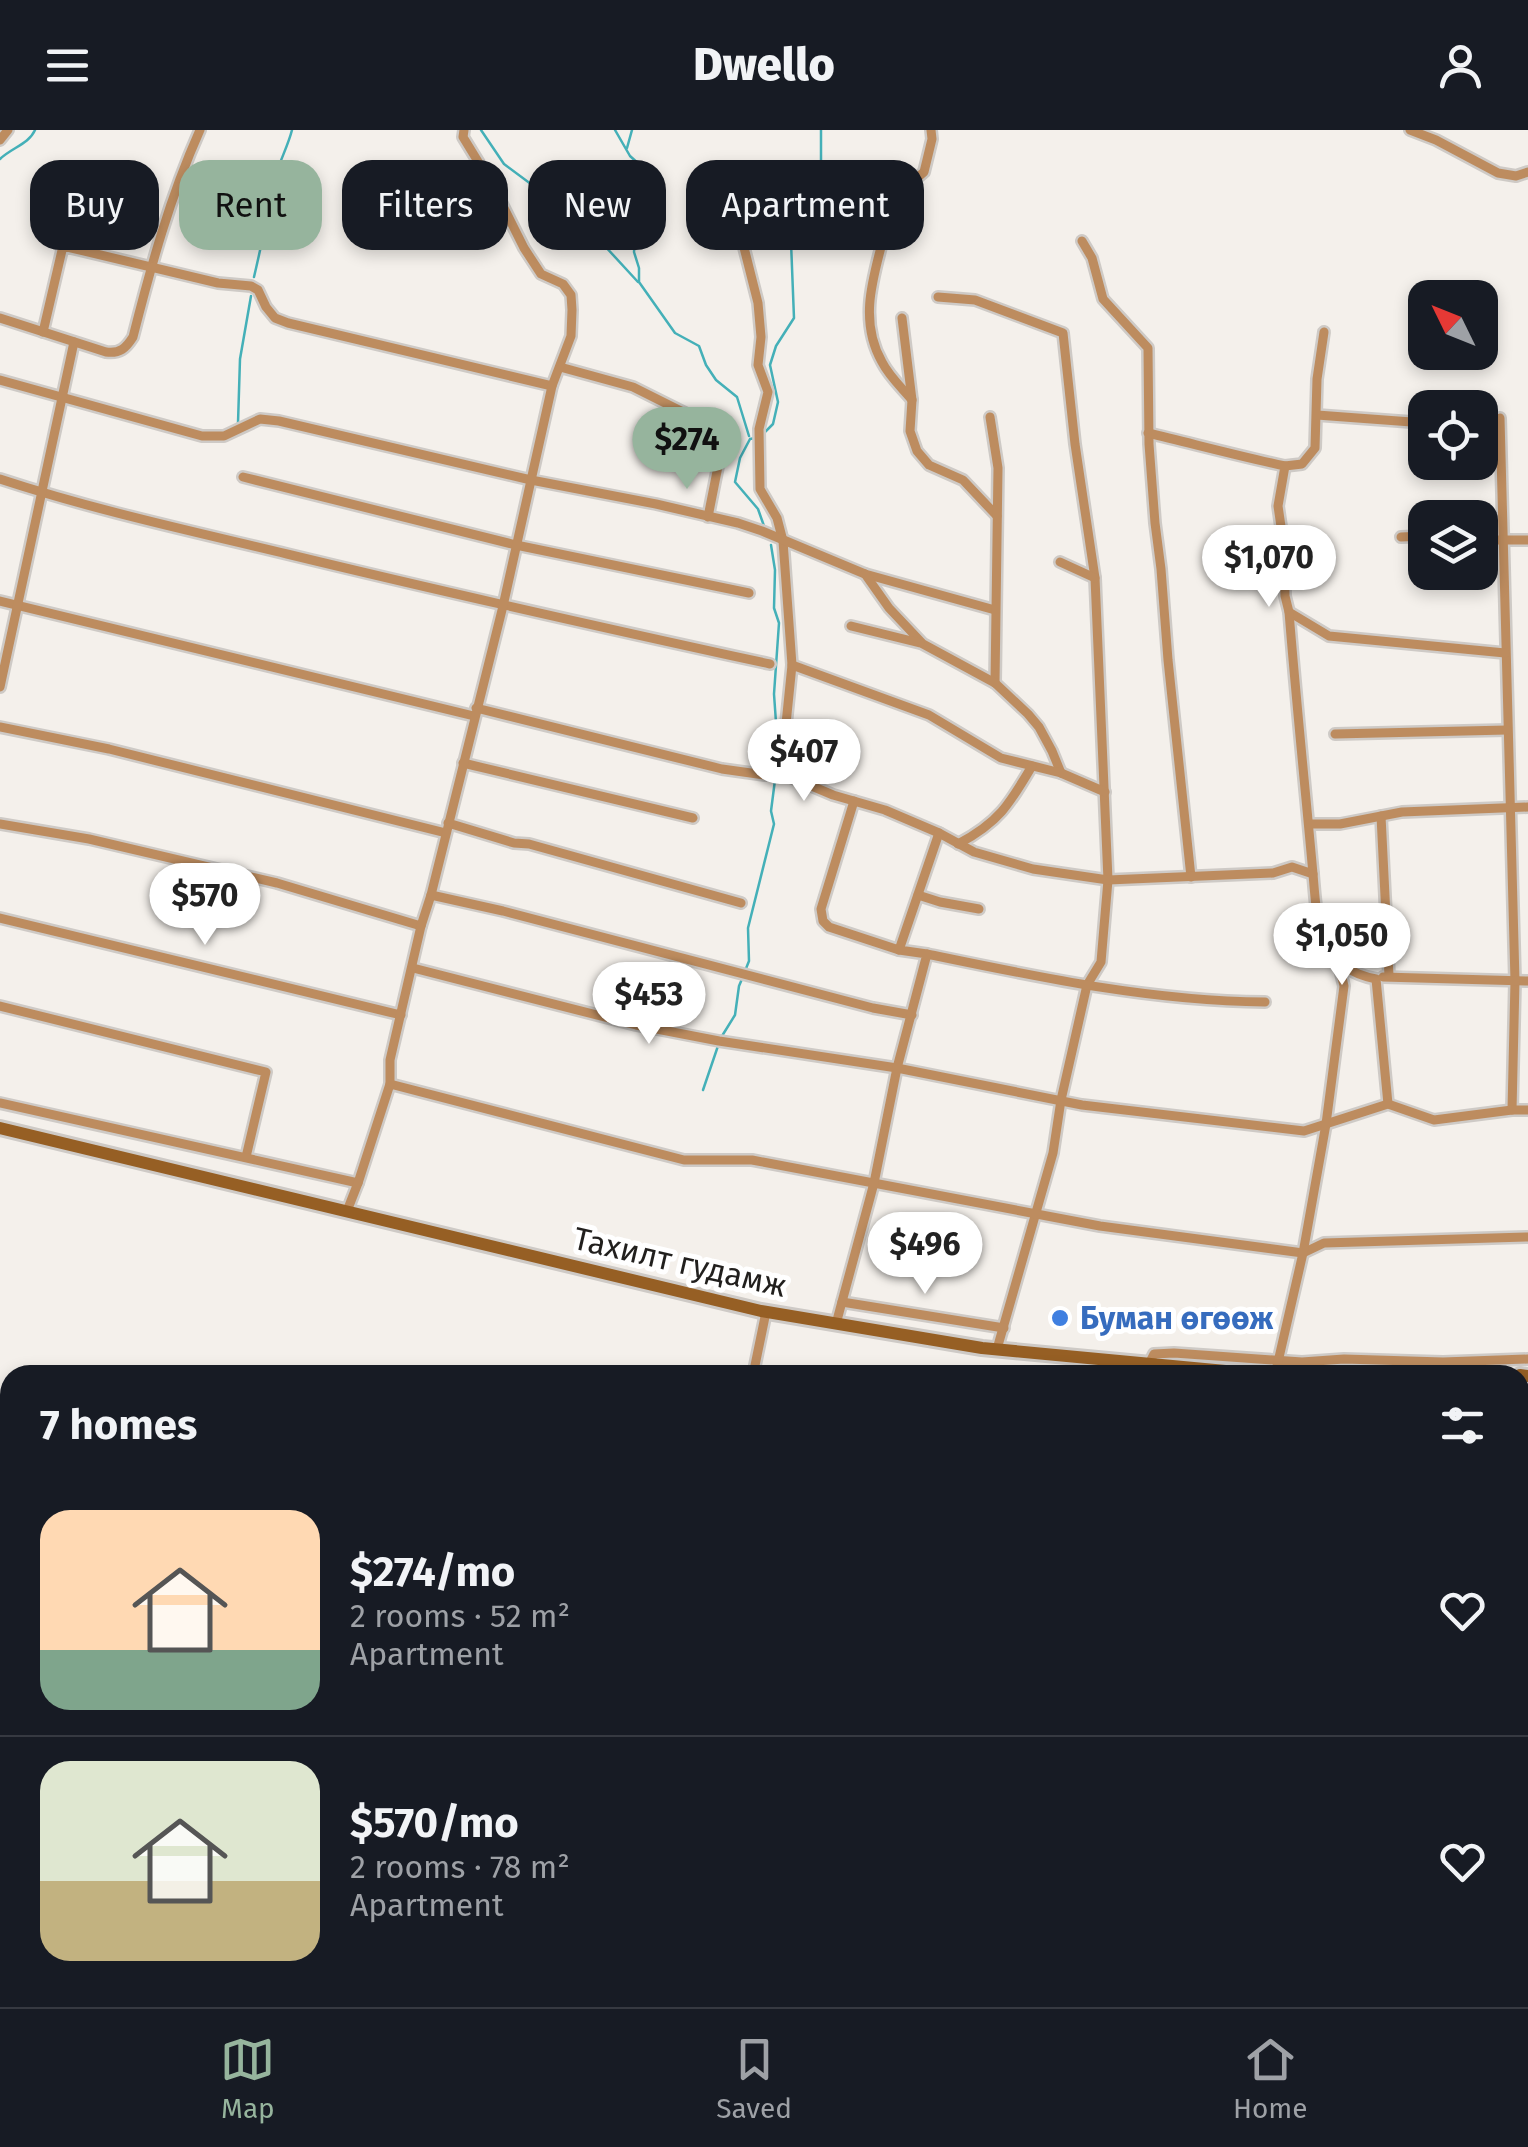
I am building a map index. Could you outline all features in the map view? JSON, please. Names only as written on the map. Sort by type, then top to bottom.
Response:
[{"type":"main road","name":"Тахилт гудамж","points":[[0,1128],[766,1312],[997,1350],[1182,1365]]},
{"type":"street","points":[[0,140],[8,130]]},
{"type":"street","points":[[0,318],[114,353],[128,346],[179,177],[200,130]]},
{"type":"street","points":[[347,1212],[390,1084],[390,1060],[420,926],[503,606],[552,386],[570,336],[571,295],[563,284],[541,274],[524,248],[493,186],[462,137],[464,130]]},
{"type":"street","points":[[912,400],[882,364],[868,328],[872,284],[892,199],[924,172],[931,130]]},
{"type":"street","points":[[1410,130],[1498,173],[1516,176],[1528,172]]},
{"type":"street","points":[[1082,241],[1092,258],[1104,300],[1148,348],[1148,433],[1155,522],[1191,877]]},
{"type":"street","points":[[43,332],[63,246],[218,283],[250,286],[258,290],[276,318],[288,324],[552,386]]},
{"type":"street","points":[[745,250],[758,303],[758,364],[768,392],[759,430],[760,488],[777,518],[782,541],[792,664],[781,773]]},
{"type":"street","points":[[938,297],[974,300],[1063,333],[1095,578],[1108,880],[1101,962],[1087,985],[1060,1100],[1053,1153],[997,1350]]},
{"type":"street","points":[[902,318],[912,400],[910,431],[916,450],[928,465],[963,480],[996,516]]},
{"type":"street","points":[[1148,433],[1285,466],[1302,464],[1315,448],[1316,379],[1324,332]]},
{"type":"street","points":[[0,687],[74,342]]},
{"type":"street","points":[[560,367],[633,386],[724,436],[708,517]]},
{"type":"street","points":[[0,380],[202,436],[224,436],[260,420],[279,421],[531,480],[656,504],[762,530],[865,574],[995,610]]},
{"type":"street","points":[[1317,415],[1408,422]]},
{"type":"street","points":[[990,417],[998,468],[995,683]]},
{"type":"street","points":[[1500,418],[1515,981],[1512,1110]]},
{"type":"street","points":[[1278,1365],[1326,1124],[1344,986],[1338,961],[1318,928],[1278,506],[1285,466]]},
{"type":"street","points":[[243,477],[516,546],[749,593]]},
{"type":"street","points":[[0,479],[43,494],[503,606],[770,664]]},
{"type":"street","points":[[1400,536],[1408,536]]},
{"type":"street","points":[[1498,539],[1528,540]]},
{"type":"street","points":[[1060,562],[1095,578]]},
{"type":"street","points":[[865,574],[889,608],[923,644]]},
{"type":"street","points":[[0,601],[722,769],[765,775],[781,773],[833,795],[885,810],[974,852],[1033,869],[1108,880],[1274,873],[1292,867],[1313,874]]},
{"type":"street","points":[[1289,612],[1329,636],[1504,653]]},
{"type":"street","points":[[851,626],[923,644],[995,683],[1038,726],[1061,773]]},
{"type":"street","points":[[792,664],[930,716],[1001,758],[1061,773],[1105,792]]},
{"type":"street","points":[[0,726],[529,844],[742,903]]},
{"type":"street","points":[[1335,734],[1507,730]]},
{"type":"street","points":[[463,763],[693,818]]},
{"type":"street","points":[[958,844],[994,821],[1032,766]]},
{"type":"street","points":[[854,801],[821,909],[823,922],[829,927],[900,950],[1145,995],[1265,1002]]},
{"type":"street","points":[[1309,824],[1340,824],[1402,812],[1528,806]]},
{"type":"street","points":[[1381,816],[1389,976]]},
{"type":"street","points":[[0,824],[90,839],[277,883],[420,926]]},
{"type":"street","points":[[900,950],[940,833]]},
{"type":"street","points":[[1513,892],[1528,893]]},
{"type":"street","points":[[918,894],[979,908]]},
{"type":"street","points":[[431,895],[912,1015]]},
{"type":"street","points":[[0,918],[401,1016]]},
{"type":"street","points":[[836,1324],[874,1183],[926,954]]},
{"type":"street","points":[[1338,961],[1358,976],[1376,979],[1389,976],[1528,981]]},
{"type":"street","points":[[413,968],[636,1025],[898,1068],[1082,1105],[1304,1131],[1388,1104],[1434,1120],[1528,1110]]},
{"type":"street","points":[[1376,979],[1388,1104]]},
{"type":"street","points":[[0,1006],[266,1072],[246,1157]]},
{"type":"street","points":[[390,1084],[684,1160],[752,1160],[1100,1226],[1303,1253],[1324,1243],[1528,1237]]},
{"type":"street","points":[[0,1103],[358,1183]]},
{"type":"street","points":[[842,1302],[1004,1328]]},
{"type":"street","points":[[755,1365],[766,1312]]},
{"type":"street","points":[[1299,1365],[1344,1359],[1528,1359]]},
{"type":"waterway","points":[[0,159],[29,139],[35,130]]},
{"type":"waterway","points":[[254,277],[276,175],[292,130]]},
{"type":"waterway","points":[[481,130],[504,164],[543,193],[570,232],[603,244],[638,282]]},
{"type":"waterway","points":[[615,130],[630,156],[641,166],[640,199],[647,216],[636,227],[634,252],[639,282],[675,333],[699,346],[716,380],[737,397],[749,436]]},
{"type":"waterway","points":[[627,148],[632,130]]},
{"type":"waterway","points":[[762,435],[773,424],[778,402],[770,365],[776,346],[794,318],[791,242],[821,174],[821,130]]},
{"type":"waterway","points":[[238,423],[240,359],[251,296]]},
{"type":"waterway","points":[[755,438],[750,439],[740,458],[735,482],[758,509],[764,526]]},
{"type":"waterway","points":[[771,545],[774,608],[779,623],[774,694],[778,751],[775,772]]},
{"type":"waterway","points":[[745,971],[749,961],[748,928],[774,824],[771,811],[775,780]]},
{"type":"waterway","points":[[722,1036],[735,1015],[742,979]]},
{"type":"waterway","points":[[703,1090],[719,1043]]},
{"type":"place","name":"Буман өгөөж","points":[[1060,1318]]}]
